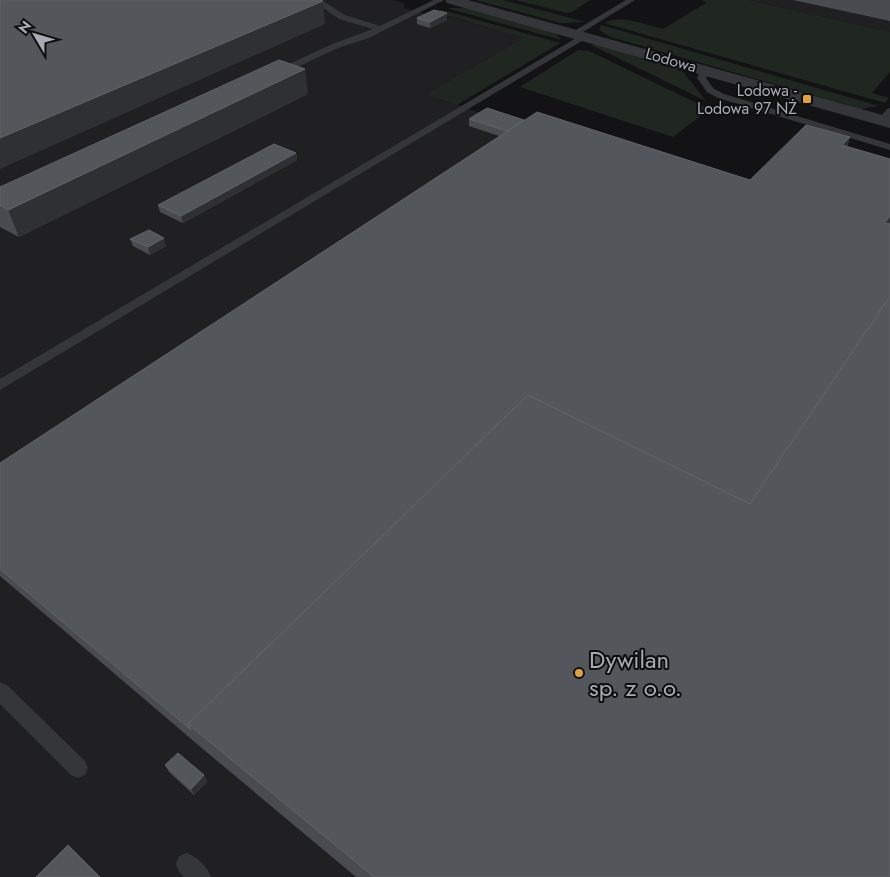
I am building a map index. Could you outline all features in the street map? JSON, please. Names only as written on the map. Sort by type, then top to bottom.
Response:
[{"type":"street","name":"Lodowa","points":[[452,0],[887,118]]},
{"type":"lane","points":[[316,0],[342,17],[381,29]]},
{"type":"lane","points":[[263,80],[335,46],[366,36],[440,0]]},
{"type":"lane","points":[[0,385],[580,34],[631,0]]},
{"type":"lane","points":[[706,70],[701,78],[704,83],[720,96],[890,147]]},
{"type":"lane","points":[[0,691],[78,768]]},
{"type":"shaded area","points":[[0,0],[392,0],[404,3],[404,8],[435,16],[453,18],[525,38],[426,94],[529,130],[746,195],[890,175],[890,877],[0,877]]},
{"type":"shaded area","points":[[475,0],[503,0],[585,22],[561,23]]},
{"type":"shaded area","points":[[516,0],[590,0],[572,12],[566,13]]},
{"type":"shaded area","points":[[702,0],[749,0],[890,32],[890,72],[872,93],[889,98],[885,103],[604,23],[626,20],[663,29],[706,3]]},
{"type":"shaded area","points":[[749,0],[890,0],[890,32]]},
{"type":"shaded area","points":[[447,8],[465,8],[550,31],[557,34],[561,40]]},
{"type":"shaded area","points":[[442,10],[560,43],[457,105],[426,94],[524,38],[452,17],[433,14]]},
{"type":"shaded area","points":[[601,25],[879,106],[861,109],[611,37],[599,30]]},
{"type":"shaded area","points":[[591,45],[599,45],[680,68],[706,101]]},
{"type":"shaded area","points":[[578,50],[589,51],[709,109],[673,137],[520,87]]},
{"type":"building","points":[[0,0],[319,0],[323,1],[0,138]]},
{"type":"building","points":[[434,10],[447,13],[430,22],[417,18]]},
{"type":"building","points":[[279,60],[305,69],[8,210],[0,205],[0,187]]},
{"type":"building","points":[[487,108],[524,120],[507,131],[469,119]]},
{"type":"building","points":[[537,112],[750,180],[806,125],[850,137],[842,145],[890,159],[890,216],[885,223],[890,224],[890,296],[750,504],[528,395],[188,724],[191,730],[0,569],[0,463]]},
{"type":"building","points":[[274,144],[296,153],[181,216],[158,205]]},
{"type":"building","points":[[149,230],[164,238],[148,247],[130,239]]},
{"type":"building","name":"Dywilan sp. z o.o.","points":[[890,296],[890,877],[374,877],[188,724],[528,395],[750,504]]},
{"type":"building","points":[[178,753],[204,775],[191,789],[165,765]]},
{"type":"building","points":[[68,845],[100,877],[36,877]]},
{"type":"place","name":"Lodowa - Lodowa 97 NŻ","points":[[807,99]]},
{"type":"place","name":"Dywilan sp. z o.o.","points":[[579,673]]}]
